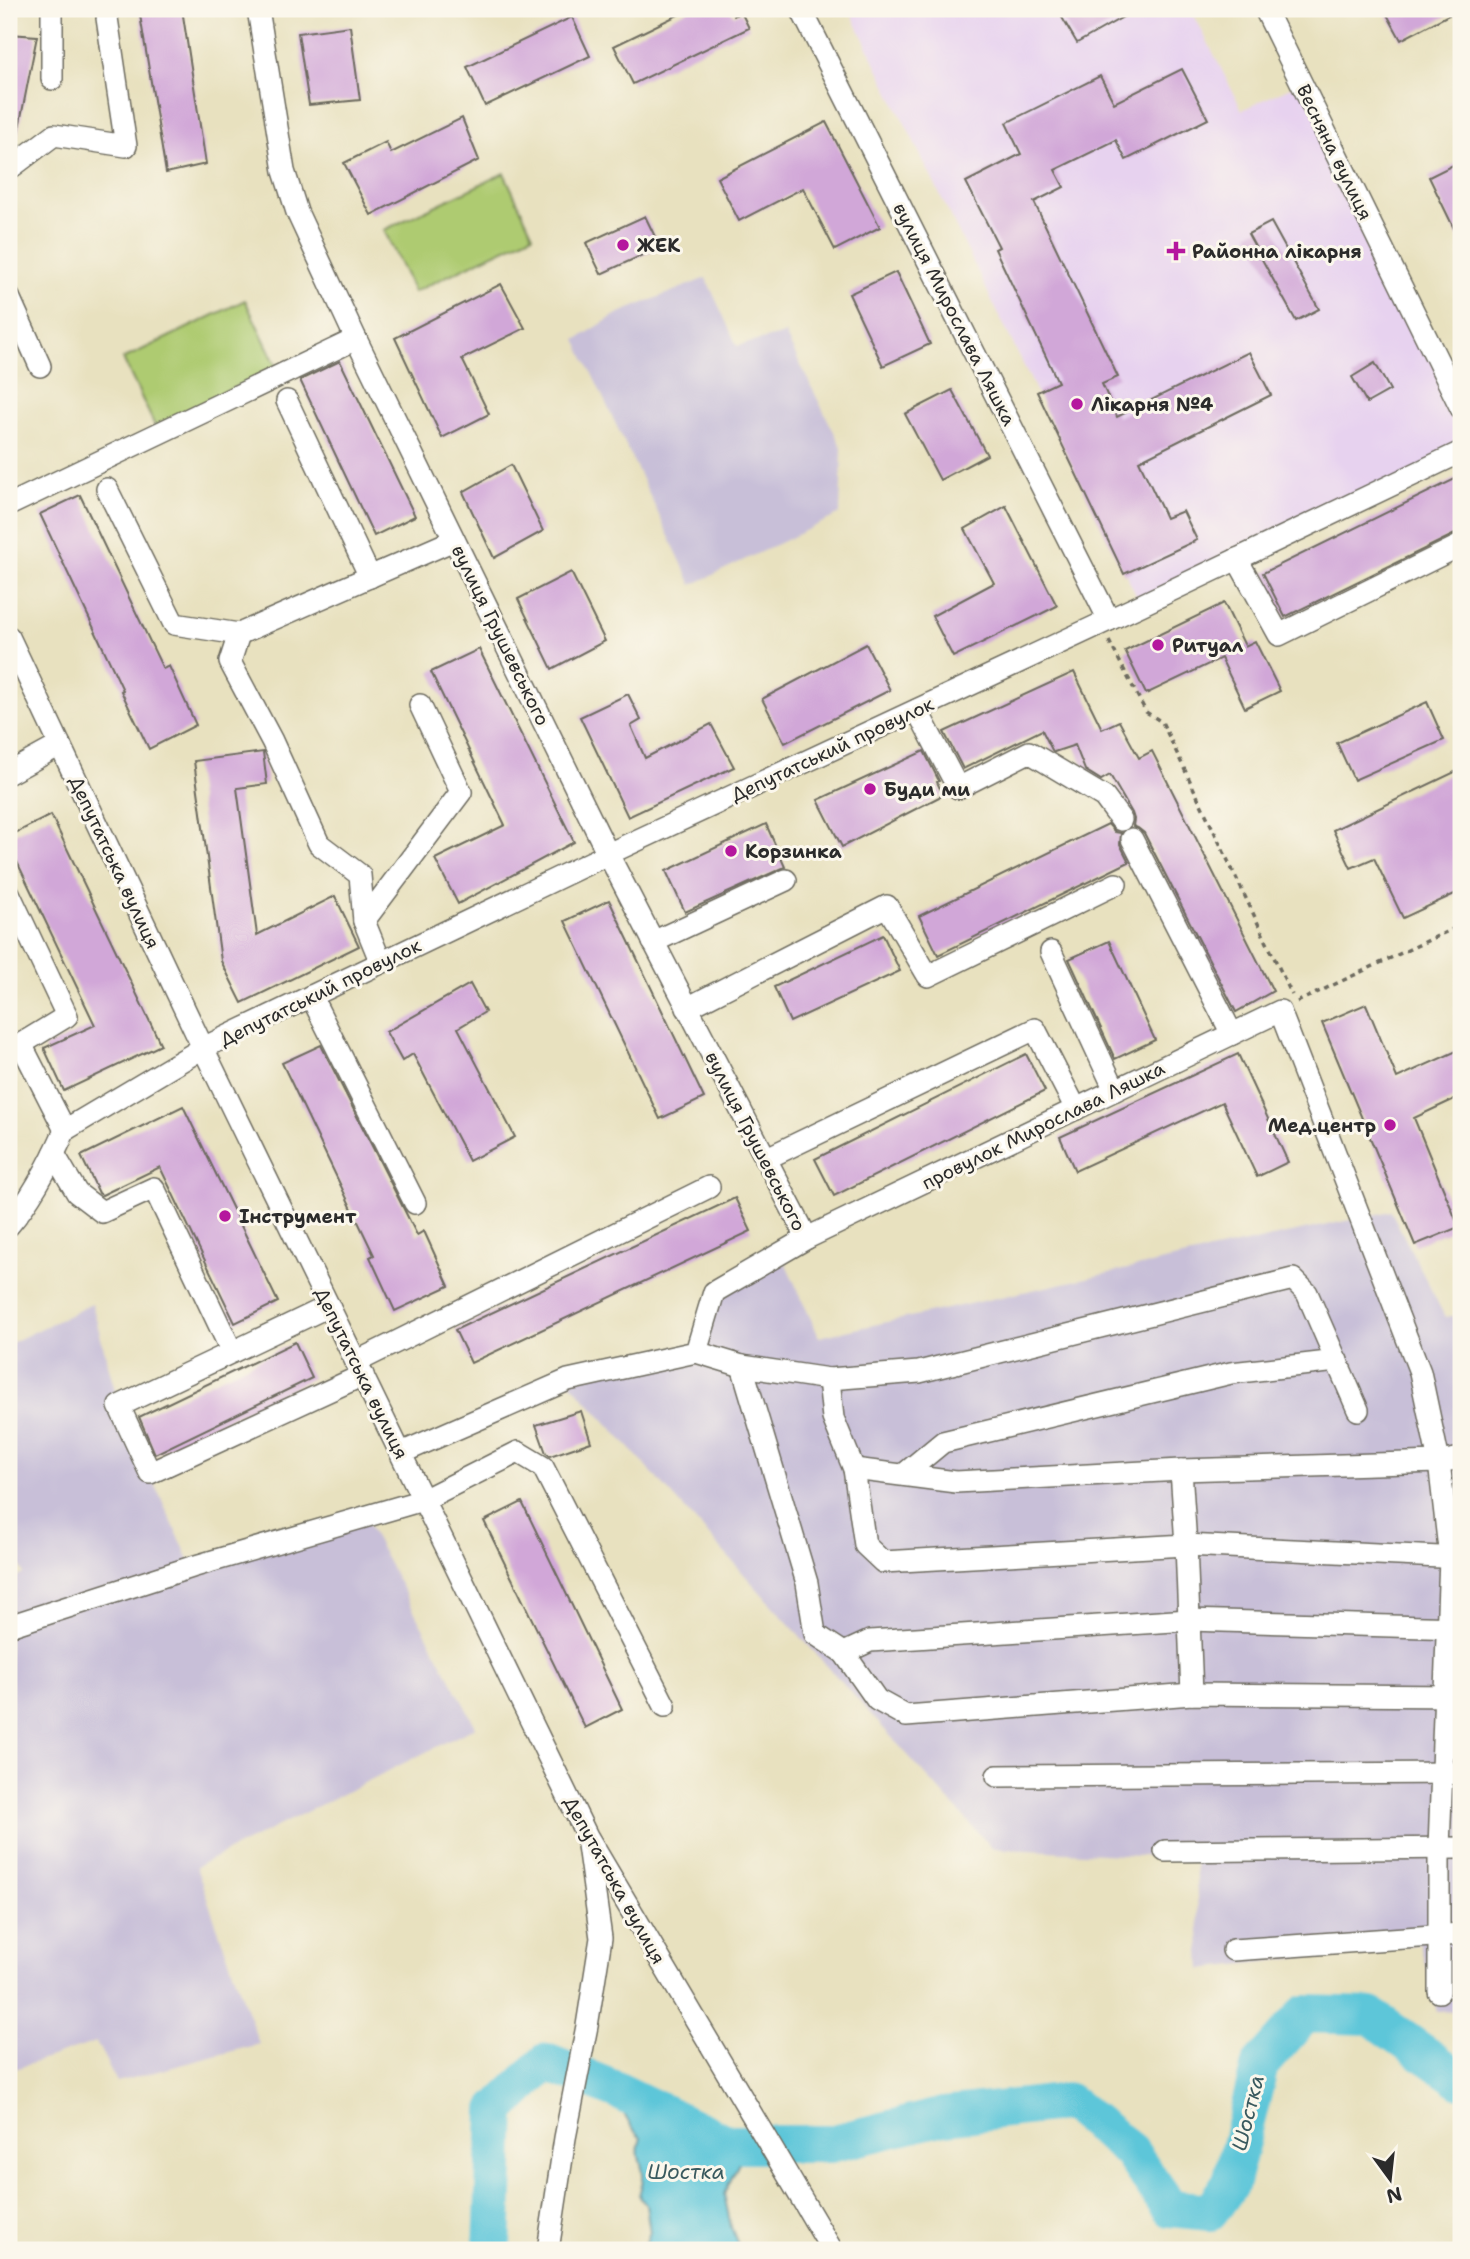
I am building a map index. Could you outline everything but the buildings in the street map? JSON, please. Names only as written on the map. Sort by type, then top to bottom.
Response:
[{"type":"street","points":[[52,9],[52,79]]},
{"type":"street","name":"вулиця Грушевського","points":[[258,9],[290,195],[356,339],[608,854],[807,1238]]},
{"type":"street","name":"вулиця Мирослава Ляшка","points":[[801,9],[1105,622]]},
{"type":"street","name":"Весняна вулиця","points":[[1265,9],[1461,408]]},
{"type":"street","points":[[9,170],[54,135],[126,146],[107,18]]},
{"type":"street","points":[[9,297],[40,366]]},
{"type":"street","points":[[9,505],[356,339]]},
{"type":"street","points":[[287,401],[370,577]]},
{"type":"street","name":"Депутатський провулок","points":[[65,1130],[203,1048],[1461,452]]},
{"type":"street","points":[[107,489],[174,624],[239,634],[454,540]]},
{"type":"street","points":[[1237,559],[1279,635],[1461,545]]},
{"type":"street","points":[[239,634],[230,662],[272,741],[319,844],[360,875],[364,920],[381,963]]},
{"type":"street","name":"Депутатська вулиця","points":[[9,637],[203,1048],[587,1836],[831,2250]]},
{"type":"street","points":[[364,920],[461,792],[420,705]]},
{"type":"street","points":[[917,710],[958,788],[1029,752],[1104,797],[1121,820]]},
{"type":"street","points":[[9,773],[60,746]]},
{"type":"street","points":[[1132,839],[1232,1034]]},
{"type":"street","points":[[653,942],[786,880]]},
{"type":"street","points":[[687,1008],[887,906],[928,976],[1116,884]]},
{"type":"street","points":[[9,894],[68,1016],[21,1044],[65,1130],[26,1206],[9,1225]]},
{"type":"street","points":[[1051,953],[1115,1090]]},
{"type":"street","points":[[311,996],[415,1203]]},
{"type":"street","points":[[1288,1007],[1420,1372],[1456,1558],[1452,1773],[1440,1848],[1439,1993]]},
{"type":"street","name":"провулок Мирослава Ляшка","points":[[696,1352],[714,1292],[807,1238],[1288,1007]]},
{"type":"street","points":[[765,1159],[1035,1028],[1076,1109]]},
{"type":"street","points":[[54,1154],[77,1193],[102,1212],[154,1188],[232,1352]]},
{"type":"street","points":[[329,1306],[118,1406],[150,1473],[359,1369],[709,1187]]},
{"type":"street","points":[[401,1453],[568,1380],[696,1352],[742,1366],[829,1380],[919,1372],[1293,1279],[1307,1293],[1358,1410]]},
{"type":"street","points":[[904,1475],[943,1442],[1231,1373],[1337,1362]]},
{"type":"street","points":[[742,1366],[807,1583],[815,1634],[844,1653],[877,1700],[906,1716],[1192,1694],[1453,1696]]},
{"type":"street","points":[[829,1380],[833,1418],[854,1469],[865,1545],[883,1562],[1186,1545],[1456,1558]]},
{"type":"street","points":[[9,1626],[192,1567],[423,1500],[518,1452],[543,1467],[665,1706]]},
{"type":"street","points":[[854,1469],[956,1482],[1181,1470],[1439,1462],[1461,1458]]},
{"type":"street","points":[[1181,1470],[1192,1694]]},
{"type":"street","points":[[844,1653],[870,1641],[1189,1620],[1454,1628]]},
{"type":"street","points":[[997,1776],[1452,1773]]},
{"type":"street","points":[[548,2250],[601,1938],[587,1836]]},
{"type":"street","points":[[1165,1851],[1461,1847]]},
{"type":"street","points":[[1233,1950],[1461,1934]]},
{"type":"path","points":[[1105,622],[1146,712],[1162,722],[1288,1007],[1461,925]]},
{"type":"shaded area","name":"Районна лікарня","points":[[849,9],[1191,9],[1242,110],[1301,82],[1461,408],[1461,452],[1141,605]]},
{"type":"shaded area","name":"ЖЕК","points":[[706,278],[737,346],[785,334],[842,448],[840,514],[692,585],[576,340],[617,314]]},
{"type":"shaded area","points":[[1391,1211],[1445,1317],[1461,1315],[1461,2011],[1437,2012],[1420,1944],[1201,1969],[1195,1859],[992,1848],[568,1380],[696,1352],[714,1292],[781,1253],[819,1337]]},
{"type":"shaded area","points":[[92,1304],[119,1406],[192,1566],[364,1517],[476,1727],[196,1867],[259,2044],[117,2082],[96,2042],[9,2071],[9,1579],[24,1574],[9,1542],[9,1344]]},
{"type":"green space","points":[[504,173],[533,235],[414,292],[384,230]]},
{"type":"green space","points":[[245,300],[277,367],[155,426],[123,359]]},
{"type":"water","name":"Шостка","points":[[616,2090],[728,2144],[748,2144],[724,2194],[731,2227],[740,2250],[643,2250],[650,2232],[646,2205],[639,2196],[643,2178],[638,2151],[641,2138],[625,2116]]},
{"type":"waterway","name":"Шостка","points":[[492,2250],[497,2110],[546,2062],[616,2090],[728,2144],[830,2144],[944,2116],[1069,2102],[1130,2151],[1170,2208],[1210,2212],[1231,2182],[1260,2065],[1305,2014],[1371,2016],[1461,2080]]},
{"type":"place","name":"ЖЕК","points":[[623,245]]},
{"type":"place","name":"Районна лікарня","points":[[1176,251]]},
{"type":"place","name":"Лікарня №4","points":[[1077,404]]},
{"type":"place","name":"Ритуал","points":[[1158,645]]},
{"type":"place","name":"Буди ми","points":[[870,789]]},
{"type":"place","name":"Корзинка","points":[[731,851]]},
{"type":"place","name":"Мед.центр","points":[[1390,1125]]},
{"type":"place","name":"Інструмент","points":[[225,1216]]}]
